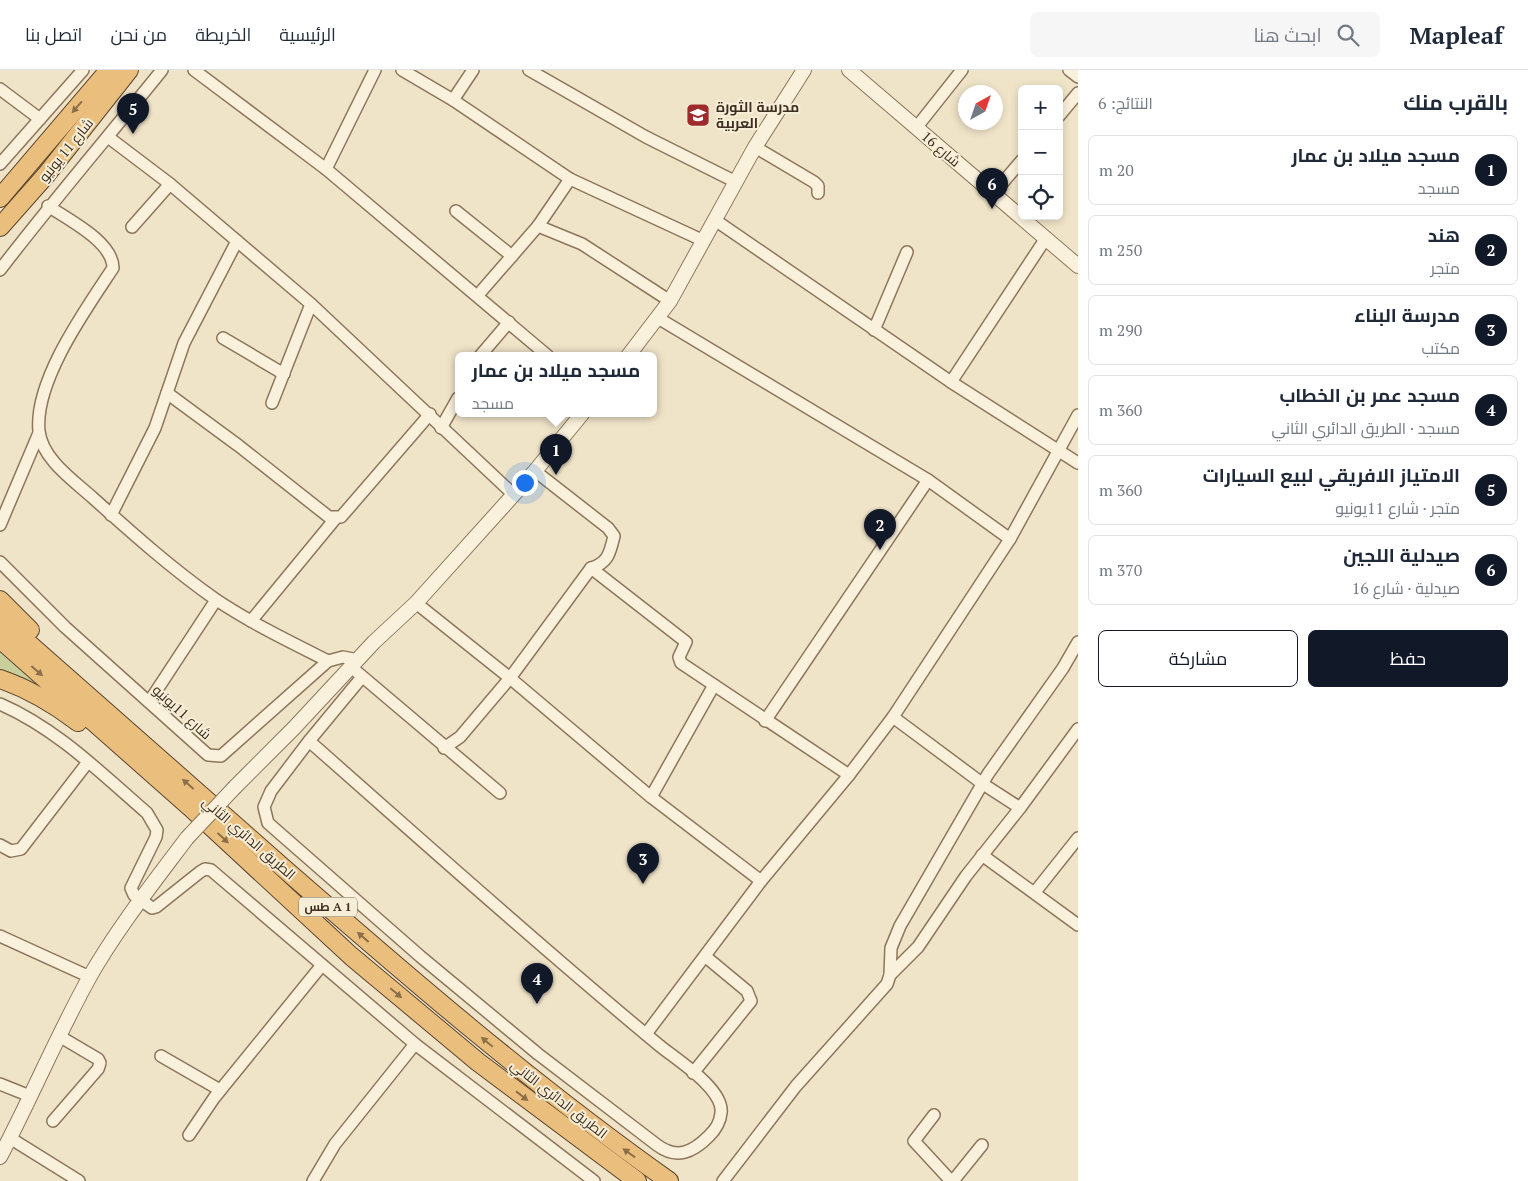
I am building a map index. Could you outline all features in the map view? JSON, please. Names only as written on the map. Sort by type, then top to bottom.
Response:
[{"type":"highway","name":"شارع 11 يونيو","points":[[0,198],[109,70]]},
{"type":"highway","name":"شارع 11 يونيو","points":[[0,227],[46,176],[133,70]]},
{"type":"highway","points":[[0,185],[28,164]]},
{"type":"highway","points":[[0,600],[143,744]]},
{"type":"highway","name":"الطريق الدائري الثاني","points":[[0,618],[483,1040],[554,1096],[669,1181]]},
{"type":"highway","name":"الطريق الدائري الثاني","points":[[0,639],[190,807],[351,956],[478,1062],[637,1181]]},
{"type":"highway","points":[[0,679],[24,688],[56,705],[190,807]]},
{"type":"street","points":[[0,164],[83,70]]},
{"type":"street","points":[[0,270],[48,206],[108,137],[162,70]]},
{"type":"street","points":[[194,70],[326,169],[543,352]]},
{"type":"street","points":[[326,169],[375,70]]},
{"type":"street","points":[[402,70],[453,100],[570,179],[704,241]]},
{"type":"street","points":[[453,100],[474,70]]},
{"type":"street","points":[[529,70],[646,137],[736,182]]},
{"type":"street","points":[[631,352],[670,301],[755,148],[804,70]]},
{"type":"street","name":"شارع 16","points":[[849,70],[1078,266]]},
{"type":"street","points":[[916,128],[962,70]]},
{"type":"street","points":[[1069,70],[1078,77]]},
{"type":"street","points":[[0,89],[40,119]]},
{"type":"street","points":[[1063,111],[1078,93]]},
{"type":"street","points":[[108,137],[170,184],[311,304],[514,495]]},
{"type":"street","points":[[755,148],[814,182],[818,186],[818,193]]},
{"type":"street","points":[[993,194],[1018,165]]},
{"type":"street","points":[[478,295],[538,226],[570,179]]},
{"type":"street","points":[[132,228],[170,184]]},
{"type":"street","points":[[48,206],[102,244],[110,252],[113,268],[75,324],[50,379],[39,410],[39,433],[44,449],[111,515],[160,558],[216,600],[251,621],[328,661],[343,657],[355,663],[362,677],[444,748],[500,793]]},
{"type":"street","points":[[456,211],[512,256]]},
{"type":"street","points":[[716,220],[951,382],[1078,464]]},
{"type":"street","points":[[538,226],[582,244],[670,301]]},
{"type":"street","points":[[951,382],[1046,238]]},
{"type":"street","points":[[111,515],[155,428],[184,342],[237,241]]},
{"type":"street","points":[[874,330],[907,252]]},
{"type":"street","points":[[272,403],[311,304]]},
{"type":"street","points":[[658,318],[928,480],[1010,539]]},
{"type":"street","points":[[483,352],[509,322]]},
{"type":"street","points":[[223,338],[284,374]]},
{"type":"street","points":[[166,393],[329,517],[335,519],[342,517],[430,414]]},
{"type":"street","points":[[441,428],[455,403]]},
{"type":"street","points":[[646,1034],[706,957],[761,881],[849,775],[893,717],[1010,539],[1078,415]]},
{"type":"street","points":[[0,1157],[90,977],[121,927],[187,838],[355,663],[416,603],[514,495],[580,417]]},
{"type":"street","points":[[0,525],[39,433]]},
{"type":"street","points":[[444,748],[460,737],[510,678],[591,568],[600,565],[609,556],[614,536],[605,525],[535,471]]},
{"type":"street","points":[[765,721],[928,480]]},
{"type":"street","points":[[251,621],[335,519]]},
{"type":"street","name":"شارع 11يونيو","points":[[0,562],[65,627],[208,755],[221,756],[328,661]]},
{"type":"street","points":[[591,568],[686,642],[679,658],[681,663],[765,721],[849,775]]},
{"type":"street","points":[[149,702],[216,600]]},
{"type":"street","points":[[416,603],[510,678],[650,797],[761,881]]},
{"type":"street","points":[[890,975],[890,954],[894,937],[983,784],[1078,642]]},
{"type":"street","points":[[309,741],[646,1034],[712,1089],[719,1098],[722,1110],[720,1121],[697,1148],[687,1152],[671,1153],[657,1145],[538,1054],[420,957],[268,823],[264,812],[265,802],[309,741],[362,677]]},
{"type":"street","points":[[650,797],[714,685]]},
{"type":"street","points":[[0,704],[55,735],[148,813],[157,830],[156,837],[131,888],[134,895],[141,901],[152,908],[156,907],[204,869],[211,870],[415,1044],[594,1181]]},
{"type":"street","points":[[893,717],[983,784],[1020,808]]},
{"type":"street","points":[[723,1181],[770,1118],[884,988],[890,975],[918,947],[982,854],[1020,808],[1078,729]]},
{"type":"street","points":[[0,845],[11,851],[21,849],[88,762]]},
{"type":"street","points":[[1036,892],[1078,838]]},
{"type":"street","points":[[982,854],[1036,892],[1078,925]]},
{"type":"street","points":[[0,936],[90,977]]},
{"type":"street","points":[[693,1073],[750,1001],[747,991],[706,957]]},
{"type":"street","points":[[189,1135],[220,1090],[322,965]]},
{"type":"street","points":[[53,1121],[98,1069],[100,1063],[98,1059],[59,1036]]},
{"type":"street","points":[[313,1181],[335,1144],[415,1044]]},
{"type":"street","points":[[161,1056],[220,1090]]},
{"type":"street","points":[[0,1084],[30,1096]]},
{"type":"street","points":[[934,1115],[914,1141],[952,1181],[982,1146]]},
{"type":"street","points":[[10,1138],[78,1181]]},
{"type":"green space","points":[[0,651],[51,695],[0,672]]},
{"type":"place","name":"مدرسة الثورة العربية","points":[[698,115]]},
{"type":"place","name":"الامتياز الافريقي لبيع السيارات","points":[[133,134]]},
{"type":"place","name":"صيدلية اللجين","points":[[992,209]]},
{"type":"place","name":"مسجد ميلاد بن عمار","points":[[556,475]]},
{"type":"place","name":"هند","points":[[880,550]]},
{"type":"place","name":"مدرسة البناء","points":[[643,884]]},
{"type":"place","name":"مسجد عمر بن الخطاب","points":[[537,1004]]}]
